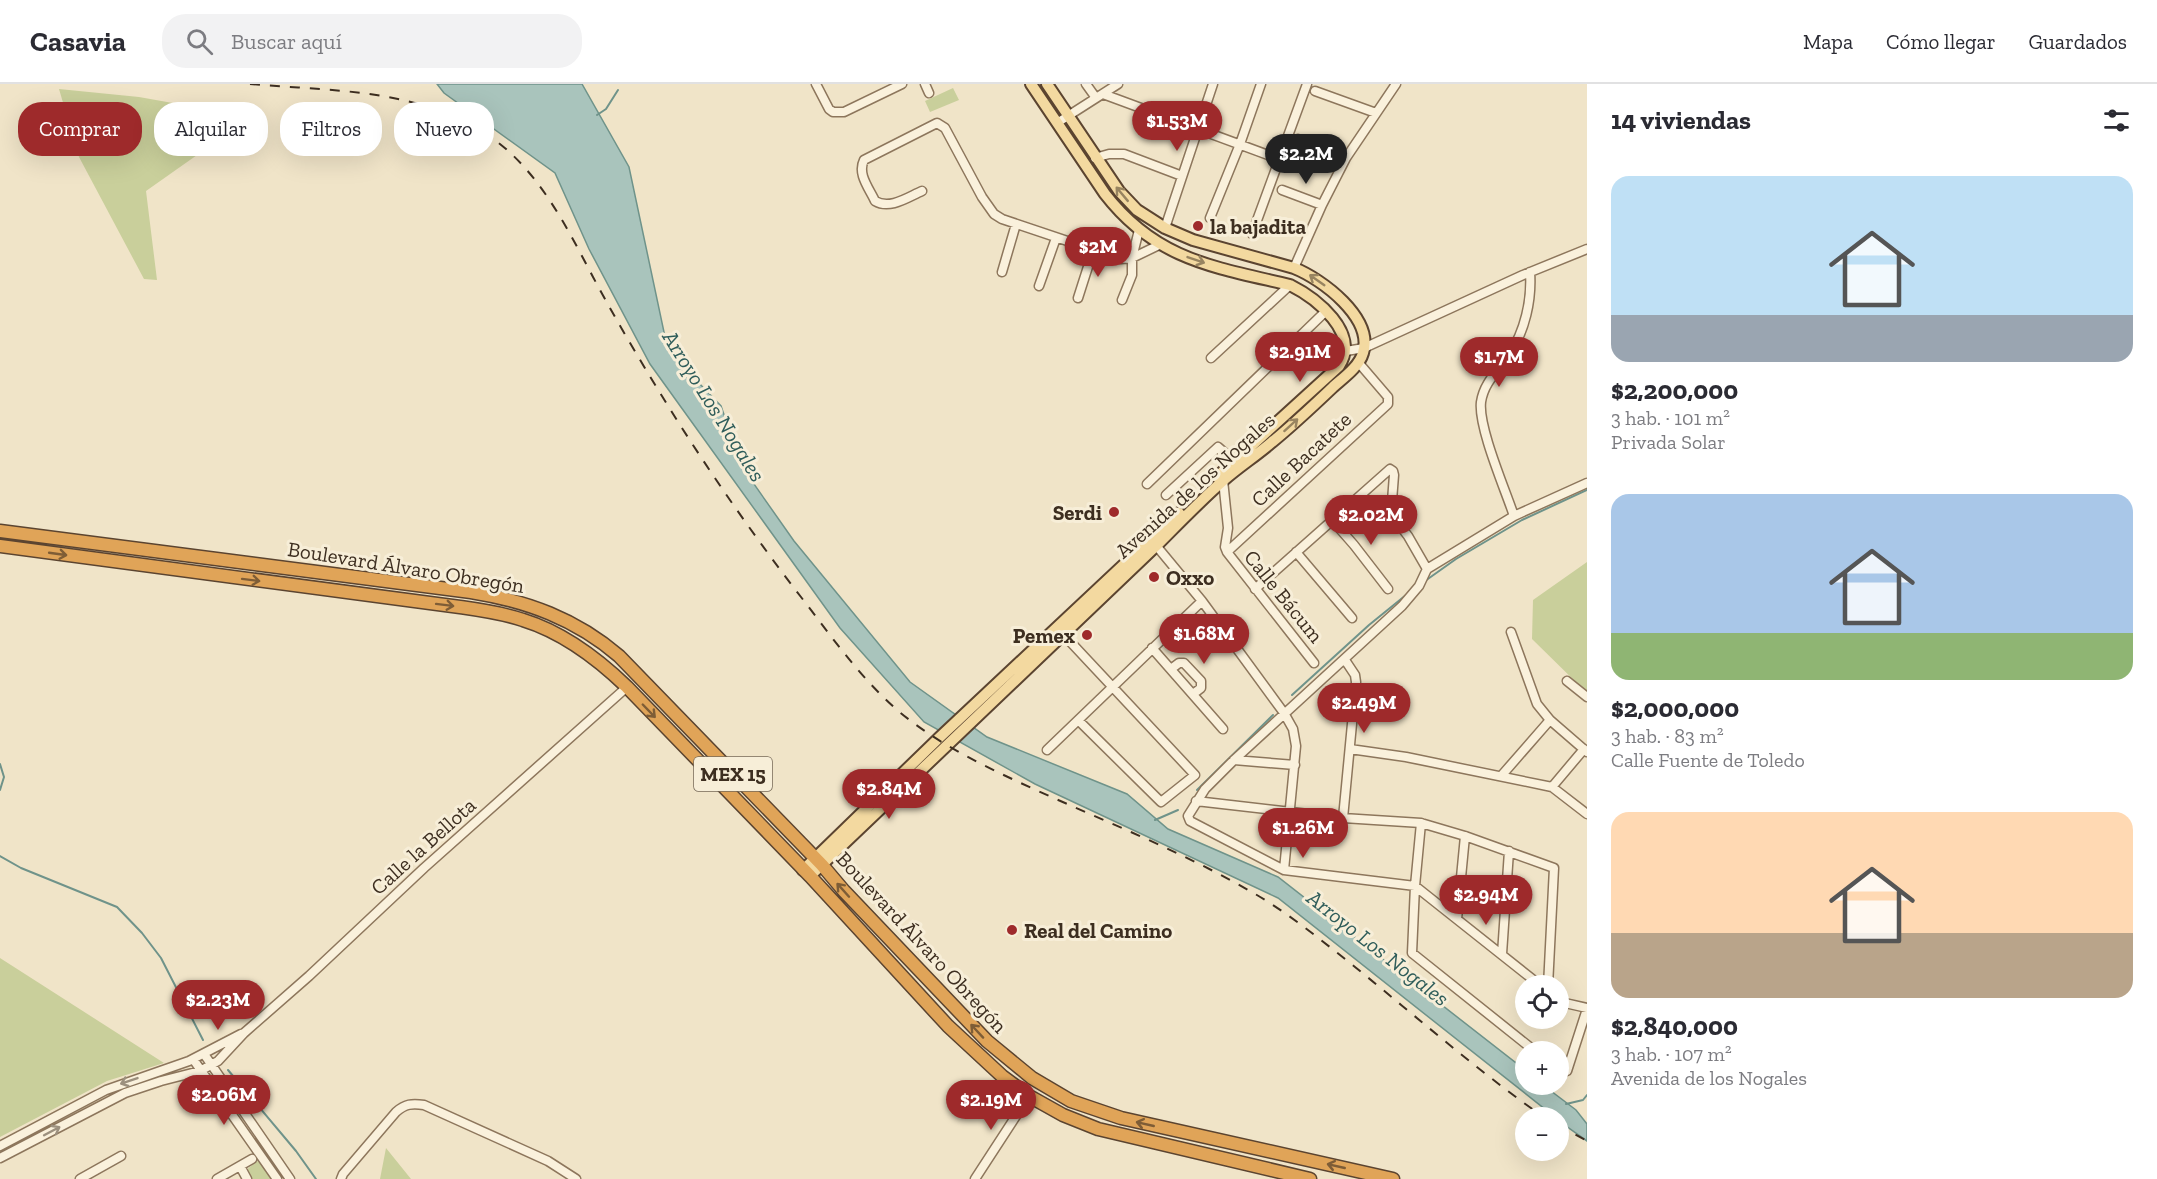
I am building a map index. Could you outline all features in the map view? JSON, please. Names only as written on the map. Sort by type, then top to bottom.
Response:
[{"type":"highway","name":"Boulevard Álvaro Obregón","points":[[0,531],[471,591],[531,605],[569,621],[586,630],[619,656],[987,1041],[1010,1061],[1061,1096],[1121,1118],[1393,1179]]},
{"type":"highway","name":"Boulevard Álvaro Obregón","points":[[0,546],[460,607],[525,620],[552,632],[592,658],[627,687],[806,873],[948,1026],[1002,1076],[1029,1096],[1063,1115],[1098,1130],[1310,1179]]},
{"type":"main road","points":[[1031,84],[1110,201],[1139,230],[1159,245],[1200,262],[1290,285],[1311,297],[1326,311],[1341,332],[1346,351]]},
{"type":"main road","points":[[1047,84],[1095,158],[1128,202],[1137,210],[1165,228],[1209,245],[1294,268],[1322,282],[1345,304],[1360,324],[1365,335],[1364,348]]},
{"type":"main road","points":[[1341,332],[1360,324]]},
{"type":"main road","name":"Avenida de los Nogales","points":[[806,873],[1153,543],[1223,480],[1274,440],[1358,362],[1364,348]]},
{"type":"main road","name":"Avenida de los Nogales","points":[[967,718],[1063,634],[1234,460],[1334,372],[1343,360],[1346,351]]},
{"type":"street","points":[[816,84],[829,109],[838,113],[902,84]]},
{"type":"street","points":[[925,84],[929,93]]},
{"type":"street","points":[[1086,84],[1099,96],[1279,159]]},
{"type":"street","points":[[1058,123],[1118,84]]},
{"type":"street","points":[[1165,228],[1213,84]]},
{"type":"street","points":[[1210,218],[1261,84]]},
{"type":"street","points":[[1252,234],[1307,84]]},
{"type":"street","points":[[1294,268],[1322,205],[1346,159],[1396,84]]},
{"type":"street","points":[[1315,91],[1376,112]]},
{"type":"street","points":[[922,191],[888,205],[878,203],[861,173],[861,164],[864,160],[937,123],[945,128],[988,206],[1002,219],[1121,259],[1132,258],[1159,245]]},
{"type":"street","points":[[1298,139],[1346,159]]},
{"type":"street","points":[[1095,158],[1117,153],[1124,154],[1182,176]]},
{"type":"street","points":[[1282,190],[1322,205]]},
{"type":"street","points":[[1002,272],[1016,225]]},
{"type":"street","points":[[1122,300],[1132,275],[1132,258],[1139,230]]},
{"type":"street","points":[[1039,286],[1056,238]]},
{"type":"street","points":[[1346,351],[1364,348],[1530,272],[1587,249]]},
{"type":"street","points":[[1078,298],[1093,251]]},
{"type":"street","points":[[1514,516],[1484,428],[1481,410],[1484,390],[1509,355],[1520,333],[1528,306],[1531,286],[1530,272]]},
{"type":"street","points":[[1211,358],[1290,285]]},
{"type":"street","points":[[1147,484],[1326,311]]},
{"type":"street","name":"Calle Bacatete","points":[[1227,552],[1388,404],[1388,397],[1358,362]]},
{"type":"street","points":[[1166,495],[1218,447],[1234,460]]},
{"type":"street","points":[[1254,589],[1390,469],[1394,475],[1391,514],[1408,536],[1427,569]]},
{"type":"street","name":"Calle Bácum","points":[[1223,480],[1228,528],[1225,547],[1227,552],[1314,663]]},
{"type":"street","points":[[1528,975],[1415,886],[1284,870],[1190,821],[1188,814],[1196,801],[1234,760],[1402,606],[1419,586],[1427,569],[1514,516],[1587,483]]},
{"type":"street","points":[[1332,521],[1388,589]]},
{"type":"street","points":[[1153,543],[1202,601],[1284,713],[1295,736],[1295,765],[1284,870]]},
{"type":"street","points":[[1296,552],[1352,618]]},
{"type":"street","points":[[1047,750],[1202,601]]},
{"type":"street","points":[[1511,632],[1534,698],[1550,720],[1585,750],[1552,787]]},
{"type":"street","points":[[1063,634],[1196,774],[1161,802],[1078,720]]},
{"type":"street","points":[[1152,648],[1223,729]]},
{"type":"street","points":[[1343,818],[1356,678],[1345,660]]},
{"type":"street","points":[[1171,669],[1179,663],[1184,663],[1201,681],[1201,688],[1193,694]]},
{"type":"street","points":[[1567,681],[1587,697]]},
{"type":"street","name":"Calle la Bellota","points":[[0,1158],[125,1093],[211,1066],[424,868],[627,687]]},
{"type":"street","points":[[1502,775],[1550,720]]},
{"type":"street","points":[[1350,749],[1502,775],[1552,787],[1587,814]]},
{"type":"street","points":[[1234,760],[1295,765]]},
{"type":"street","points":[[1196,801],[1290,813],[1421,824],[1465,836],[1554,868],[1549,975]]},
{"type":"street","points":[[1421,824],[1411,944],[1413,955],[1522,1041]]},
{"type":"street","points":[[1457,920],[1465,836]]},
{"type":"street","points":[[1502,954],[1509,851]]},
{"type":"street","points":[[1569,1004],[1587,1008],[1569,1065]]},
{"type":"street","name":"Calle la Bellota","points":[[0,1146],[120,1084],[193,1059],[244,1033]]},
{"type":"street","points":[[204,1054],[290,1179]]},
{"type":"street","points":[[193,1059],[256,1157],[277,1179]]},
{"type":"street","points":[[975,1179],[1029,1096]]},
{"type":"street","points":[[341,1179],[396,1112],[413,1103],[432,1109],[548,1161],[576,1179]]},
{"type":"street","points":[[217,1179],[269,1148]]},
{"type":"street","points":[[80,1179],[121,1156]]},
{"type":"street","points":[[240,1166],[247,1179]]},
{"type":"green space","points":[[953,88],[959,100],[930,112],[925,101]]},
{"type":"green space","points":[[59,89],[167,102],[154,102],[154,156],[196,156],[146,191],[157,280],[144,279],[79,156],[142,156],[142,102],[63,102]]},
{"type":"green space","points":[[1587,562],[1587,693],[1532,639],[1533,600]]},
{"type":"green space","points":[[0,958],[164,1063],[107,1081],[0,1137]]},
{"type":"green space","points":[[386,1148],[411,1179],[380,1179]]},
{"type":"green space","points":[[259,1160],[271,1179],[251,1179],[246,1170]]},
{"type":"water","name":"Arroyo Los Nogales","points":[[437,84],[582,84],[629,167],[668,351],[721,406],[742,467],[794,541],[910,682],[987,737],[1127,794],[1168,829],[1278,877],[1515,1062],[1515,1085],[1278,898],[1035,784],[924,722],[840,628],[650,364],[589,249],[555,173],[494,129],[494,102],[456,102],[444,93]]},
{"type":"water","name":"Arroyo Los Nogales","points":[[1527,1095],[1556,1095],[1576,1110],[1587,1124],[1587,1141],[1569,1128],[1569,1107],[1542,1107]]},
{"type":"waterway","points":[[597,115],[606,109],[618,90]]},
{"type":"waterway","points":[[1425,581],[1456,559],[1522,520],[1587,490]]},
{"type":"waterway","points":[[1292,695],[1369,625],[1406,595]]},
{"type":"waterway","points":[[1197,790],[1273,715]]},
{"type":"waterway","points":[[0,764],[4,777],[0,790]]},
{"type":"waterway","points":[[1155,820],[1178,810]]},
{"type":"waterway","points":[[0,856],[21,868],[117,907],[142,933],[161,958],[203,1040]]},
{"type":"waterway","points":[[228,1070],[296,1151],[316,1179]]},
{"type":"waterway","points":[[1566,1104],[1583,1100],[1587,1095]]},
{"type":"railway","points":[[250,84],[338,91],[396,99],[452,116],[498,142],[531,175],[559,214],[655,385],[735,507],[846,655],[896,709],[946,745],[982,764],[1172,851],[1264,899],[1317,937],[1530,1107]]},
{"type":"railway","points":[[1569,1131],[1587,1141]]},
{"type":"place","name":"la bajadita","points":[[1198,226]]},
{"type":"place","name":"Serdi","points":[[1114,512]]},
{"type":"place","name":"Oxxo","points":[[1154,577]]},
{"type":"place","name":"Pemex","points":[[1087,635]]},
{"type":"place","name":"Real del Camino","points":[[1012,930]]}]
